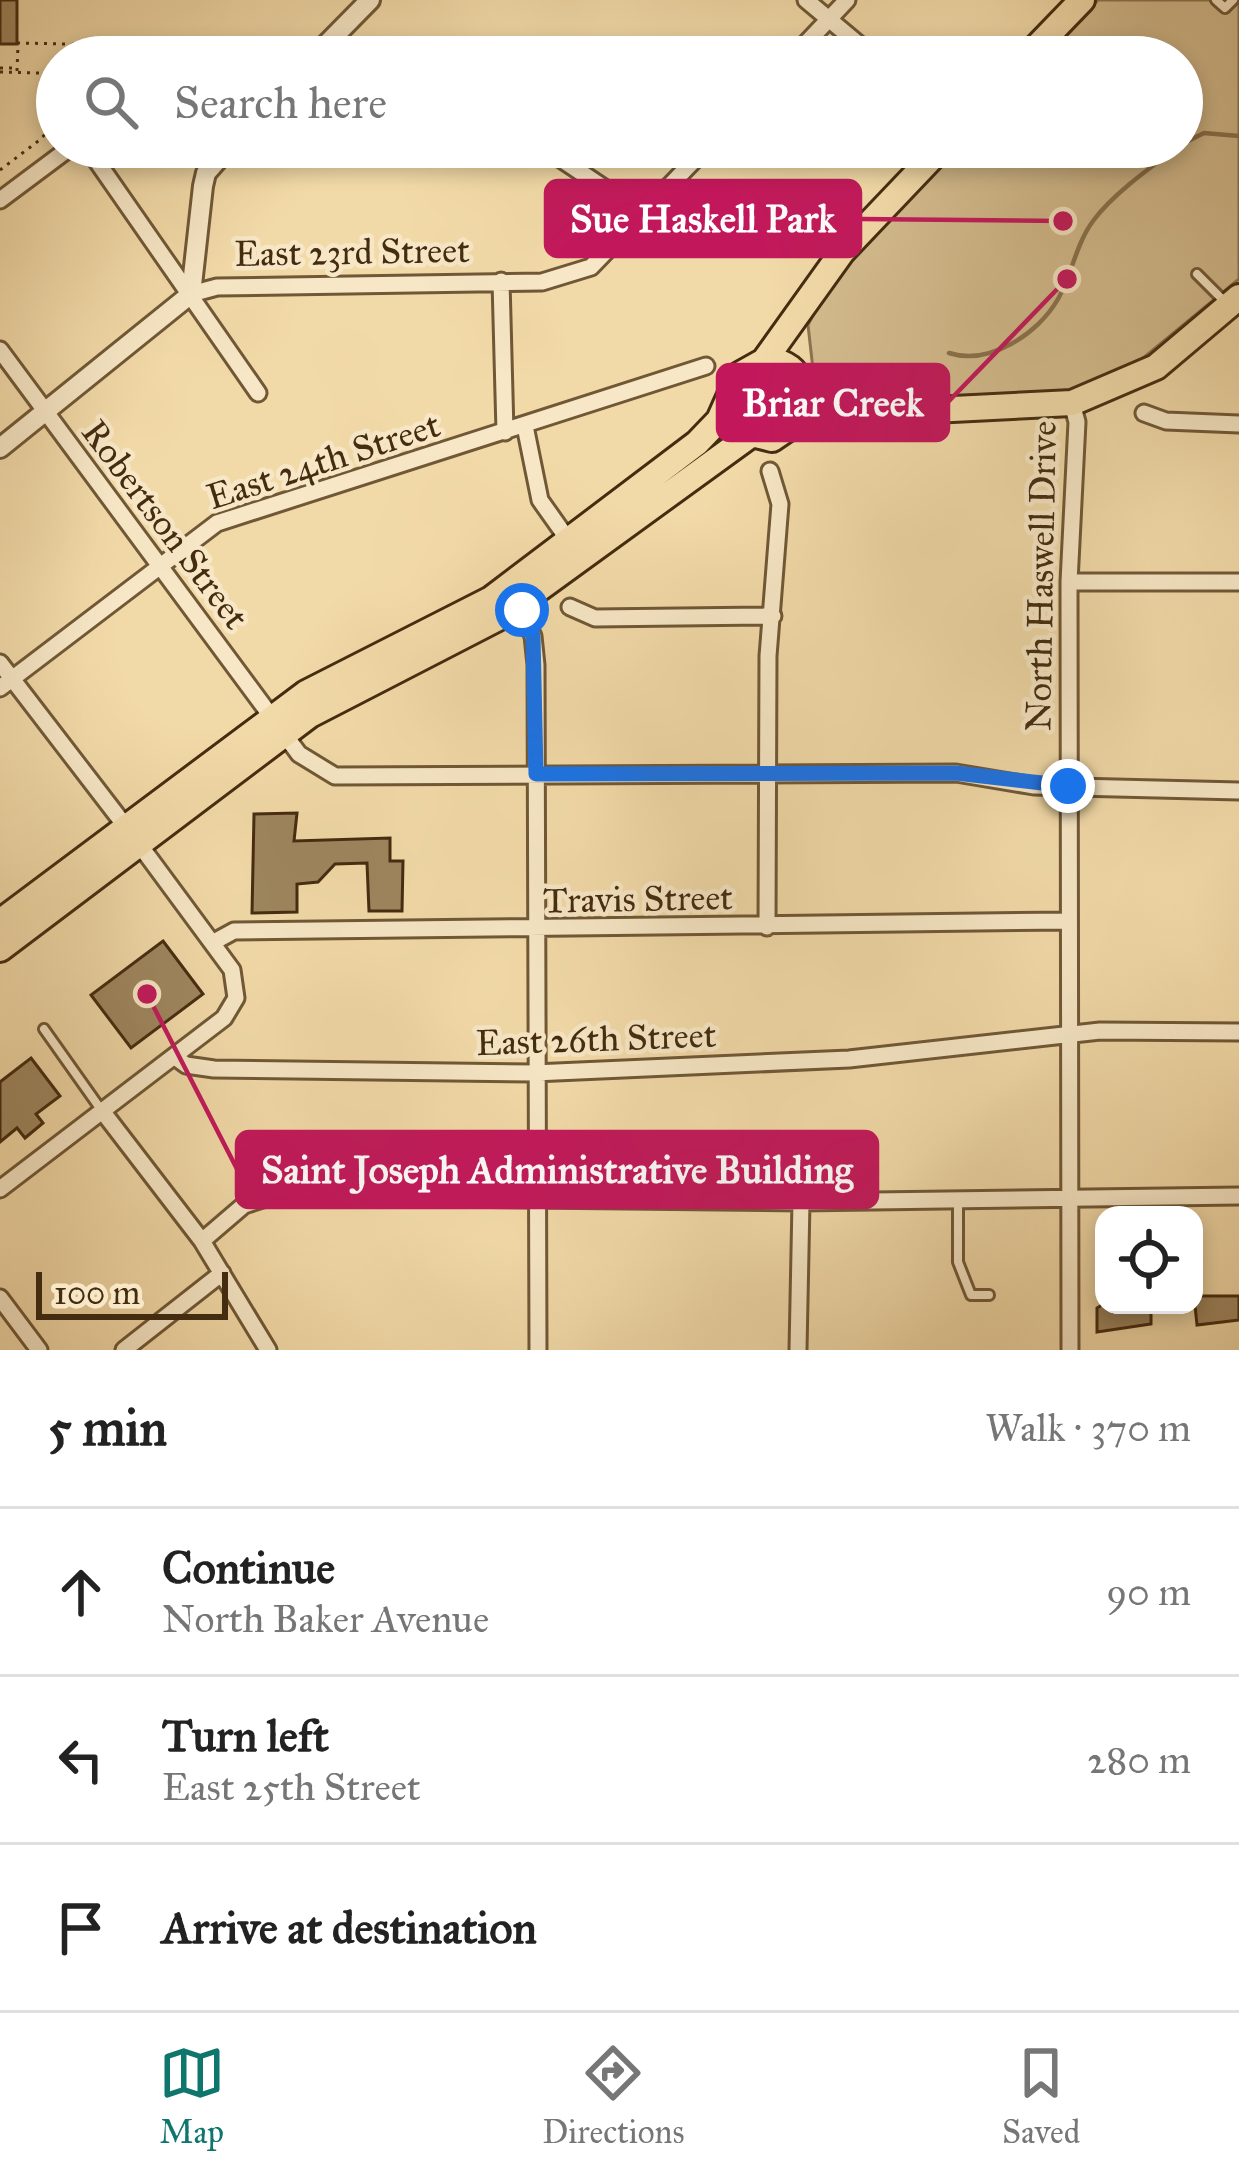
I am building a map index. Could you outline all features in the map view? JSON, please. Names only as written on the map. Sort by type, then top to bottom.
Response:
[{"type":"main road","points":[[1047,36],[1082,0]]},
{"type":"main road","points":[[0,949],[132,836],[278,726],[324,682],[490,599],[697,443],[730,401],[739,375],[764,362],[842,252],[922,168]]},
{"type":"main road","points":[[278,726],[518,605],[752,434],[779,436],[800,420],[1072,403],[1156,367],[1234,302]]},
{"type":"main road","points":[[764,362],[787,364],[799,378],[805,395],[800,420]]},
{"type":"main road","points":[[730,401],[735,416],[752,434]]},
{"type":"main road","points":[[0,922],[132,836]]},
{"type":"street","points":[[335,36],[370,0]]},
{"type":"street","points":[[806,0],[849,36]]},
{"type":"street","points":[[813,36],[848,0]]},
{"type":"street","points":[[0,200],[43,168]]},
{"type":"street","points":[[102,168],[258,393]]},
{"type":"street","points":[[191,294],[203,186],[210,168]]},
{"type":"street","points":[[574,168],[643,214]]},
{"type":"street","name":"East 23rd Street","points":[[0,448],[191,294],[217,287],[542,283],[578,275],[686,168]]},
{"type":"street","points":[[501,281],[505,433]]},
{"type":"street","name":"Robertson Street","points":[[0,350],[278,726],[310,764],[335,776],[956,773],[1068,786],[1239,791]]},
{"type":"street","name":"East 24th Street","points":[[6,683],[218,523],[706,366]]},
{"type":"street","name":"North Haswell Drive","points":[[1070,1350],[1069,582],[1077,422],[1072,403]]},
{"type":"street","points":[[1144,413],[1166,421],[1239,424]]},
{"type":"street","points":[[524,427],[540,500],[568,541]]},
{"type":"street","points":[[767,927],[766,776],[780,504],[770,471]]},
{"type":"street","points":[[1069,582],[1239,582]]},
{"type":"street","points":[[518,605],[533,636],[538,1350]]},
{"type":"street","points":[[570,607],[595,618],[773,616]]},
{"type":"street","points":[[0,663],[6,683],[132,836],[232,970],[236,998],[224,1018],[0,1189]]},
{"type":"street","name":"Travis Street","points":[[212,944],[235,931],[1068,921]]},
{"type":"street","name":"East 26th Street","points":[[175,1057],[214,1069],[534,1073],[848,1059],[1100,1031],[1239,1032]]},
{"type":"street","points":[[103,1112],[202,1241],[268,1350]]},
{"type":"street","points":[[202,1241],[244,1205],[272,1196],[801,1202],[1239,1196]]},
{"type":"street","points":[[798,1350],[801,1202]]},
{"type":"street","points":[[124,1350],[222,1274]]},
{"type":"street","points":[[3,1307],[39,1350]]},
{"type":"lane","points":[[1216,0],[1225,8],[1233,0]]},
{"type":"lane","points":[[1197,274],[1234,302]]},
{"type":"lane","points":[[44,1029],[103,1112]]},
{"type":"lane","points":[[958,1201],[958,1262],[971,1295],[989,1295]]},
{"type":"path","points":[[17,70],[18,43],[36,45]]},
{"type":"path","points":[[0,70],[36,75]]},
{"type":"path","points":[[0,170],[36,143]]},
{"type":"shaded area","points":[[1098,0],[1239,0],[1239,279],[1131,368],[1059,395],[817,405],[808,325],[825,290],[938,168],[1203,168],[1203,36],[1064,36]]},
{"type":"building","points":[[0,0],[17,0],[17,44],[0,44]]},
{"type":"building","points":[[297,813],[294,841],[390,838],[390,861],[403,861],[402,911],[369,911],[367,863],[335,864],[318,882],[297,884],[297,912],[252,913],[254,814]]},
{"type":"building","points":[[163,941],[203,994],[131,1048],[91,995]]},
{"type":"building","points":[[31,1058],[60,1096],[36,1114],[43,1123],[25,1138],[17,1128],[0,1142],[0,1082]]},
{"type":"building","points":[[1203,1296],[1239,1296],[1239,1320],[1197,1325],[1196,1314],[1203,1314]]},
{"type":"building","points":[[1097,1314],[1151,1314],[1151,1324],[1097,1332]]},
{"type":"waterway","points":[[1203,134],[1239,136]]},
{"type":"waterway","points":[[949,353],[964,356],[996,351],[1038,324],[1058,299],[1093,221],[1151,168]]},
{"type":"place","name":"Sue Haskell Park","points":[[1063,221]]},
{"type":"place","name":"Briar Creek","points":[[1067,279]]},
{"type":"place","name":"Saint Joseph Administrative Building","points":[[147,994]]},
{"type":"route","points":[[522,610],[533,636],[536,665],[536,774],[956,773],[1034,786],[1068,786]]}]
